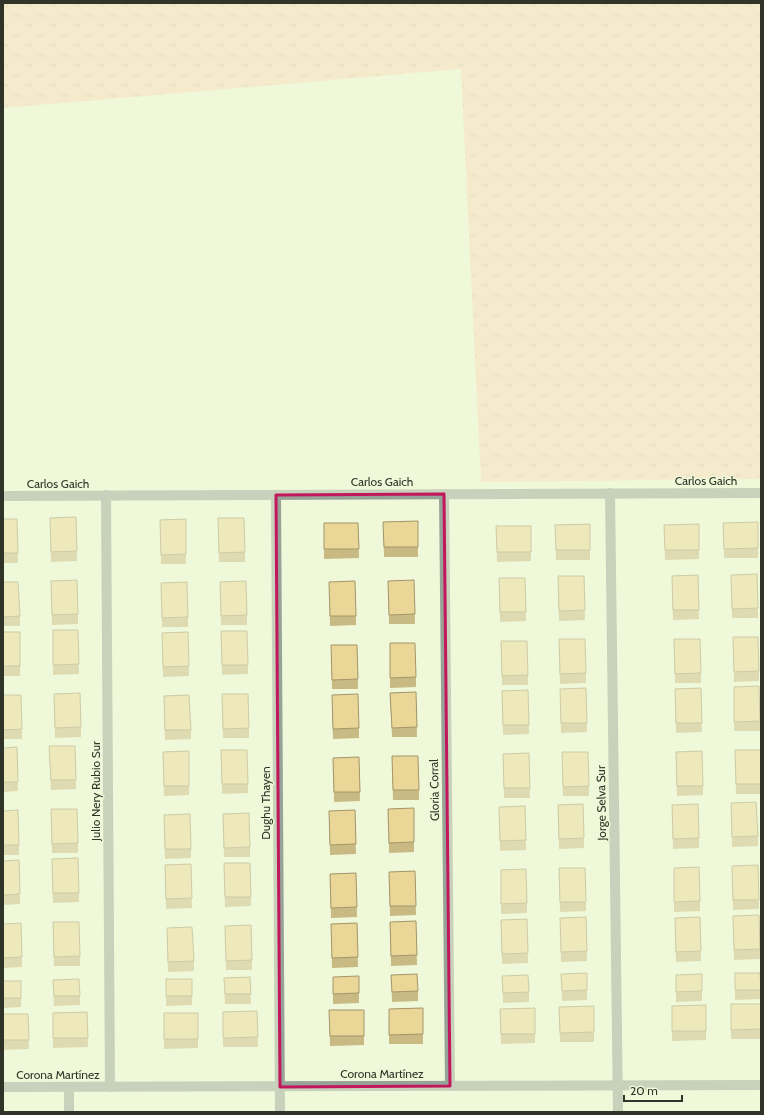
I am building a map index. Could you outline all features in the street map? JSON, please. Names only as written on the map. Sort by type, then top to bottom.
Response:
[{"type":"street","name":"Jorge Selva Sur","points":[[610,493],[618,1112]]},
{"type":"street","name":"Carlos Gaich","points":[[3,496],[761,493]]},
{"type":"street","name":"Gloria Corral","points":[[444,494],[450,1086]]},
{"type":"street","name":"Julio Nery Rubio Sur","points":[[106,495],[110,1087]]},
{"type":"street","name":"Dughu Thayen","points":[[276,495],[280,1112]]},
{"type":"street","name":"Corona Martínez","points":[[3,1087],[761,1085]]},
{"type":"street","points":[[69,1087],[69,1112]]},
{"type":"highlighted area","points":[[444,494],[450,1086],[280,1087],[276,495]]},
{"type":"green space","points":[[3,3],[761,3],[761,479],[481,482],[461,69],[3,108]]},
{"type":"building","points":[[76,517],[77,551],[51,552],[50,518]]},
{"type":"building","points":[[218,518],[244,518],[245,552],[219,553]]},
{"type":"building","points":[[3,519],[17,519],[18,553],[3,553]]},
{"type":"building","points":[[186,519],[186,554],[161,555],[160,520]]},
{"type":"building","points":[[418,521],[418,547],[384,547],[383,522]]},
{"type":"building","points":[[758,522],[758,548],[724,549],[723,523]]},
{"type":"building","points":[[324,523],[358,523],[359,549],[324,549]]},
{"type":"building","points":[[590,524],[590,550],[556,550],[555,525]]},
{"type":"building","points":[[699,524],[699,550],[665,550],[664,525]]},
{"type":"building","points":[[496,526],[531,526],[531,552],[497,552]]},
{"type":"building","points":[[757,574],[758,608],[732,609],[731,575]]},
{"type":"building","points":[[698,575],[699,610],[673,610],[672,576]]},
{"type":"building","points":[[558,576],[584,576],[585,610],[559,611]]},
{"type":"building","points":[[499,578],[525,578],[526,612],[500,612]]},
{"type":"building","points":[[77,580],[78,614],[52,615],[51,581]]},
{"type":"building","points":[[414,580],[415,614],[389,615],[388,581]]},
{"type":"building","points":[[246,581],[247,615],[221,616],[220,582]]},
{"type":"building","points":[[355,581],[356,616],[330,616],[329,582]]},
{"type":"building","points":[[3,582],[18,582],[20,616],[3,617]]},
{"type":"building","points":[[187,582],[188,617],[162,618],[161,583]]},
{"type":"building","points":[[53,630],[78,630],[79,664],[53,665]]},
{"type":"building","points":[[221,631],[247,631],[248,665],[222,665]]},
{"type":"building","points":[[3,632],[20,632],[20,666],[3,666]]},
{"type":"building","points":[[188,632],[189,666],[163,667],[162,633]]},
{"type":"building","points":[[733,637],[758,637],[759,671],[734,672]]},
{"type":"building","points":[[559,639],[585,639],[586,673],[560,674]]},
{"type":"building","points":[[674,639],[700,639],[701,673],[675,674]]},
{"type":"building","points":[[501,641],[527,641],[528,675],[502,676]]},
{"type":"building","points":[[390,643],[415,643],[416,677],[390,678]]},
{"type":"building","points":[[331,645],[357,645],[358,679],[332,680]]},
{"type":"building","points":[[759,686],[760,721],[734,722],[734,687]]},
{"type":"building","points":[[586,688],[587,723],[561,723],[560,689]]},
{"type":"building","points":[[701,688],[702,723],[676,723],[675,689]]},
{"type":"building","points":[[528,690],[529,725],[503,725],[502,691]]},
{"type":"building","points":[[416,692],[417,727],[392,728],[390,693]]},
{"type":"building","points":[[80,693],[81,727],[55,728],[54,694]]},
{"type":"building","points":[[222,694],[248,694],[249,728],[223,729]]},
{"type":"building","points":[[358,694],[359,728],[333,729],[332,695]]},
{"type":"building","points":[[3,695],[21,695],[22,729],[3,730]]},
{"type":"building","points":[[189,695],[191,730],[165,730],[164,696]]},
{"type":"building","points":[[49,746],[75,746],[76,780],[51,780]]},
{"type":"building","points":[[17,747],[18,782],[3,782],[3,748]]},
{"type":"building","points":[[221,750],[247,750],[248,784],[222,784]]},
{"type":"building","points":[[735,750],[761,750],[761,784],[736,784]]},
{"type":"building","points":[[189,751],[189,786],[164,786],[163,752]]},
{"type":"building","points":[[702,751],[703,786],[677,786],[676,752]]},
{"type":"building","points":[[562,752],[588,752],[589,786],[563,787]]},
{"type":"building","points":[[529,753],[530,788],[504,788],[503,754]]},
{"type":"building","points":[[392,756],[418,756],[419,790],[393,790]]},
{"type":"building","points":[[359,757],[360,792],[334,792],[333,758]]},
{"type":"building","points":[[756,802],[758,836],[732,837],[731,803]]},
{"type":"building","points":[[583,804],[584,838],[559,839],[558,805]]},
{"type":"building","points":[[698,804],[699,838],[673,839],[672,805]]},
{"type":"building","points":[[525,806],[526,840],[500,841],[499,807]]},
{"type":"building","points":[[414,808],[414,842],[389,843],[388,809]]},
{"type":"building","points":[[51,809],[77,809],[78,843],[52,844]]},
{"type":"building","points":[[18,810],[19,845],[3,845],[3,811]]},
{"type":"building","points":[[355,810],[356,844],[330,845],[329,811]]},
{"type":"building","points":[[249,813],[250,847],[224,848],[223,814]]},
{"type":"building","points":[[190,814],[191,849],[165,849],[164,815]]},
{"type":"building","points":[[78,858],[79,893],[53,893],[52,859]]},
{"type":"building","points":[[19,860],[20,894],[3,895],[3,861]]},
{"type":"building","points":[[224,863],[250,863],[251,897],[225,897]]},
{"type":"building","points":[[191,864],[192,898],[166,899],[165,865]]},
{"type":"building","points":[[758,865],[759,900],[733,900],[732,866]]},
{"type":"building","points":[[699,867],[700,901],[674,902],[674,868]]},
{"type":"building","points":[[559,868],[585,868],[586,902],[560,902]]},
{"type":"building","points":[[526,869],[527,903],[501,904],[501,870]]},
{"type":"building","points":[[415,871],[416,906],[390,906],[389,872]]},
{"type":"building","points":[[356,873],[357,907],[331,908],[330,874]]},
{"type":"building","points":[[759,915],[760,949],[734,950],[733,916]]},
{"type":"building","points":[[586,917],[587,951],[561,952],[560,918]]},
{"type":"building","points":[[700,917],[701,951],[676,952],[675,918]]},
{"type":"building","points":[[527,919],[528,953],[502,954],[501,920]]},
{"type":"building","points":[[416,921],[417,955],[391,956],[390,922]]},
{"type":"building","points":[[53,922],[79,922],[80,956],[54,957]]},
{"type":"building","points":[[21,923],[22,957],[3,958],[3,924]]},
{"type":"building","points":[[357,923],[358,957],[332,958],[331,924]]},
{"type":"building","points":[[251,925],[252,960],[226,961],[225,926]]},
{"type":"building","points":[[192,927],[194,961],[168,962],[167,928]]},
{"type":"building","points":[[587,973],[587,990],[562,991],[561,974]]},
{"type":"building","points":[[735,973],[760,973],[761,990],[735,990]]},
{"type":"building","points":[[417,974],[418,991],[392,992],[391,975]]},
{"type":"building","points":[[702,974],[702,991],[676,992],[676,975]]},
{"type":"building","points":[[528,975],[529,992],[503,993],[502,976]]},
{"type":"building","points":[[359,976],[359,993],[333,994],[333,977]]},
{"type":"building","points":[[250,977],[251,994],[225,994],[224,978]]},
{"type":"building","points":[[79,979],[80,996],[54,996],[53,980]]},
{"type":"building","points":[[166,979],[192,979],[192,996],[166,996]]},
{"type":"building","points":[[3,981],[21,981],[21,998],[3,998]]},
{"type":"building","points":[[731,1004],[761,1004],[761,1029],[731,1030]]},
{"type":"building","points":[[706,1005],[706,1031],[672,1031],[672,1006]]},
{"type":"building","points":[[594,1006],[594,1032],[560,1033],[559,1007]]},
{"type":"building","points":[[423,1008],[423,1034],[389,1035],[389,1009]]},
{"type":"building","points":[[535,1008],[535,1034],[501,1034],[500,1009]]},
{"type":"building","points":[[329,1010],[364,1010],[364,1036],[330,1036]]},
{"type":"building","points":[[257,1011],[258,1037],[223,1038],[223,1012]]},
{"type":"building","points":[[87,1012],[88,1038],[53,1038],[53,1013]]},
{"type":"building","points":[[164,1013],[198,1013],[198,1039],[164,1039]]},
{"type":"building","points":[[3,1014],[28,1014],[29,1040],[3,1040]]}]
